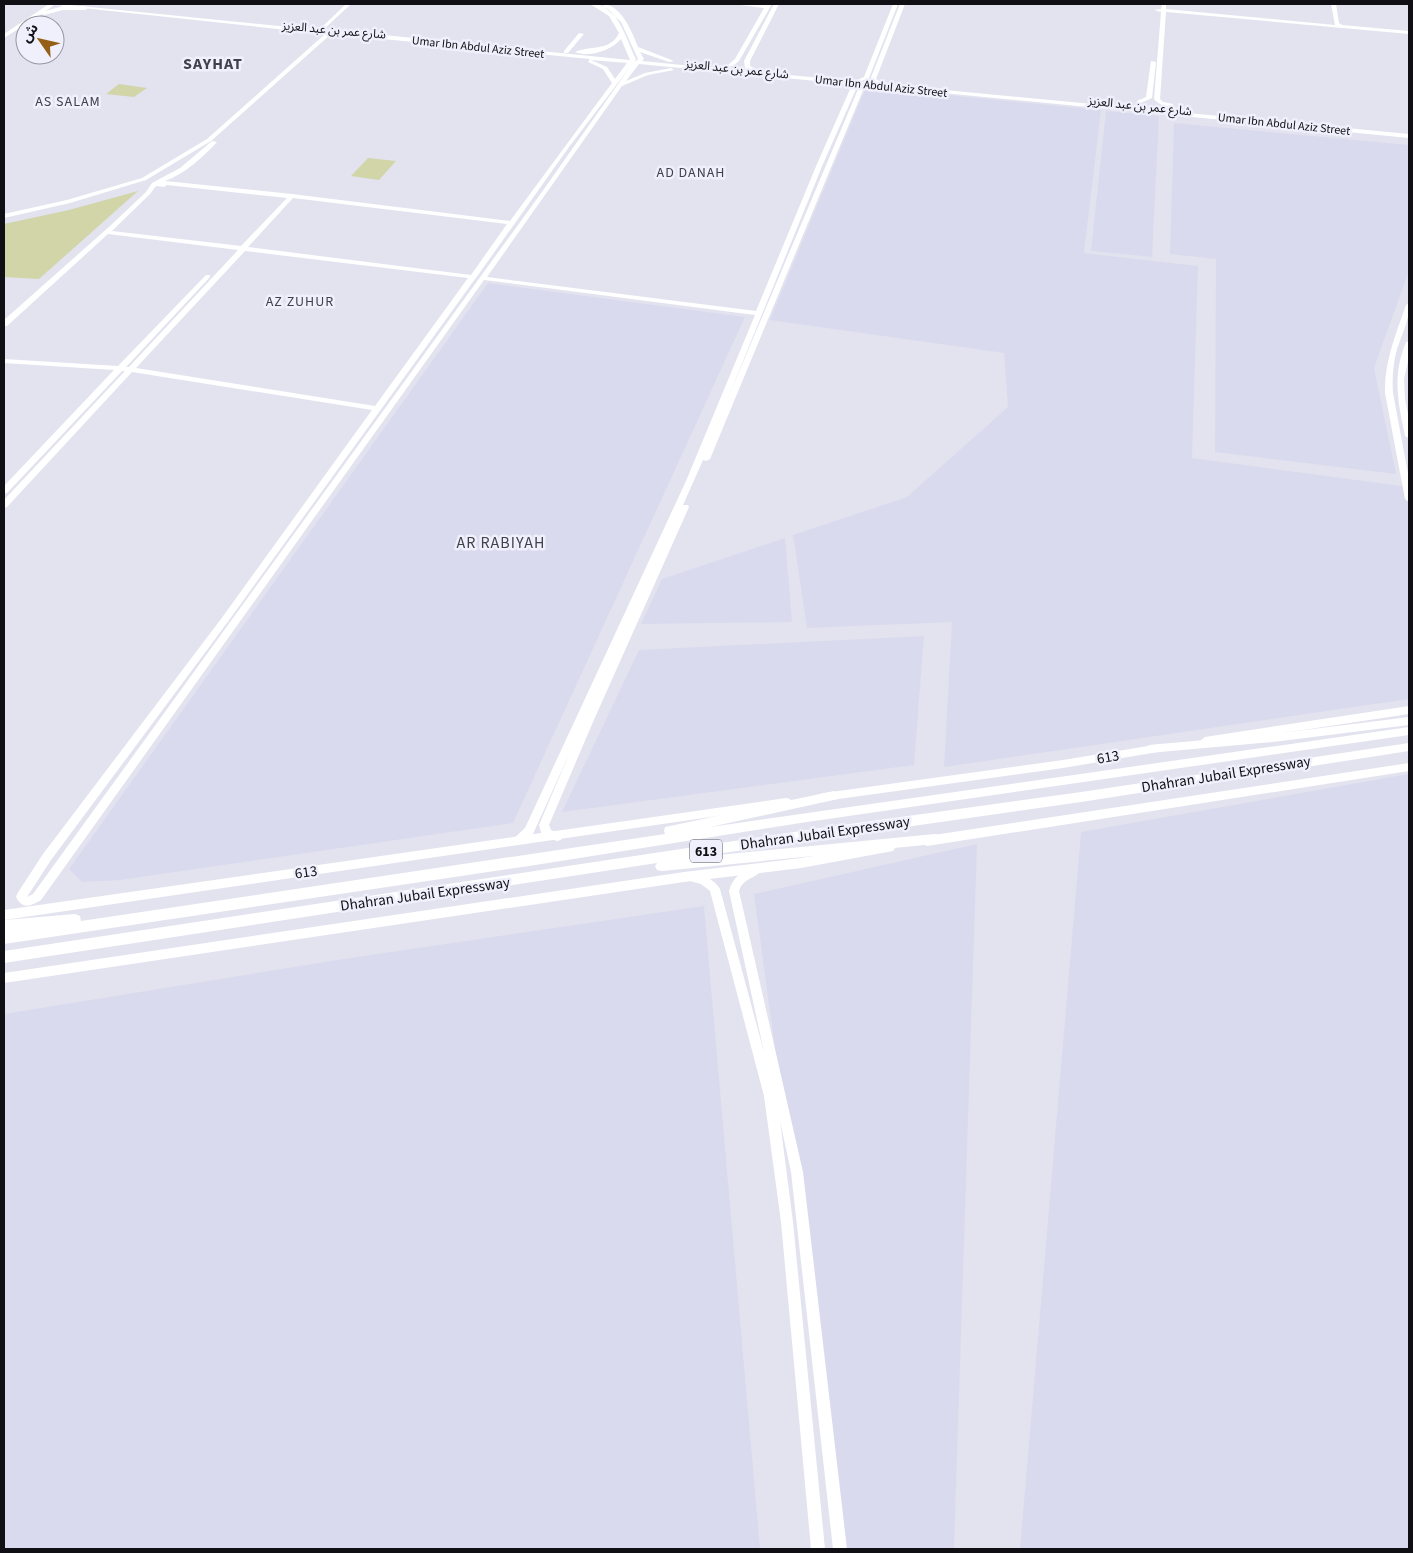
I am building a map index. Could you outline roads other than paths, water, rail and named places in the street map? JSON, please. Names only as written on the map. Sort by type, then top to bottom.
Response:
[{"type":"highway","points":[[1149,749],[1273,738],[1409,721]]},
{"type":"highway","name":"Dhahran Jubail Expressway","points":[[4,938],[529,861],[807,817],[1086,779],[1409,731]]},
{"type":"highway","name":"Dhahran Jubail Expressway","points":[[4,957],[463,889],[814,834],[1082,797],[1409,747]]},
{"type":"highway","points":[[529,861],[834,796]]},
{"type":"highway","points":[[463,889],[684,863],[935,840]]},
{"type":"highway","points":[[4,926],[205,909]]},
{"type":"main road","points":[[42,14],[54,4]]},
{"type":"main road","points":[[4,36],[54,4]]},
{"type":"main road","points":[[77,4],[84,7]]},
{"type":"main road","points":[[42,14],[62,8],[84,7]]},
{"type":"main road","points":[[4,40],[15,32]]},
{"type":"main road","name":"613","points":[[4,915],[1044,767],[1149,749],[1409,710]]},
{"type":"main road","points":[[4,978],[684,877],[801,863],[935,840],[1409,767]]},
{"type":"street","points":[[54,4],[84,7]]},
{"type":"street","name":"شارع عمر بن عبد العزيز","points":[[64,4],[323,30]]},
{"type":"street","points":[[4,316],[143,192],[151,182],[209,140],[328,34],[323,30],[349,4]]},
{"type":"street","points":[[4,216],[169,178],[197,158],[335,31],[332,26],[355,4]]},
{"type":"street","points":[[594,4],[615,17],[636,61]]},
{"type":"street","points":[[532,202],[530,212],[479,275],[376,412],[224,622],[47,857],[22,894],[21,897],[24,901],[30,901],[37,897],[479,275],[521,210],[532,202],[636,61],[635,47],[625,22],[616,11],[604,4]]},
{"type":"street","points":[[735,63],[768,4],[736,4]]},
{"type":"street","points":[[746,64],[777,4]]},
{"type":"street","points":[[879,83],[873,80],[903,4]]},
{"type":"street","points":[[1334,4],[1340,25]]},
{"type":"street","points":[[1340,4],[1340,25]]},
{"type":"street","name":"Umar Ibn Abdul Aziz Street","points":[[84,7],[869,85],[1409,134]]},
{"type":"street","points":[[894,7],[897,11],[895,17],[896,24]]},
{"type":"street","points":[[512,842],[522,838],[529,831],[690,482],[820,164],[850,97],[854,86],[852,82],[866,78],[894,7]]},
{"type":"street","points":[[1161,8],[1409,32]]},
{"type":"street","points":[[1139,102],[1149,98],[1161,8]]},
{"type":"street","points":[[1161,8],[1157,99],[1161,103],[1171,105]]},
{"type":"street","points":[[303,27],[322,24],[331,20]]},
{"type":"street","name":"شارع عمر بن عبد العزيز","points":[[335,31],[566,52],[636,61]]},
{"type":"street","points":[[566,52],[607,48],[620,39],[622,33]]},
{"type":"street","points":[[566,52],[581,34]]},
{"type":"street","points":[[635,47],[656,57],[688,66]]},
{"type":"street","points":[[578,57],[592,61],[604,68],[618,85]]},
{"type":"street","points":[[721,67],[735,63],[746,64],[747,67],[756,71]]},
{"type":"street","name":"شارع عمر بن عبد العزيز","points":[[688,66],[721,67],[852,82],[989,92],[1409,134]]},
{"type":"street","points":[[618,85],[646,74],[688,66]]},
{"type":"street","points":[[557,837],[546,833],[544,825],[729,407],[852,110],[862,88],[869,85]]},
{"type":"street","points":[[850,97],[854,98],[852,110]]},
{"type":"street","points":[[4,324],[148,193],[151,182]]},
{"type":"street","points":[[4,221],[41,214],[151,182],[512,223]]},
{"type":"street","points":[[4,505],[125,371],[286,198]]},
{"type":"street","points":[[521,210],[530,212]]},
{"type":"street","points":[[109,229],[760,311]]},
{"type":"street","points":[[1409,305],[1390,361],[1388,376],[1389,393],[1409,499]]},
{"type":"street","points":[[1409,344],[1401,399],[1409,436]]},
{"type":"street","points":[[4,361],[125,371],[376,412]]},
{"type":"street","points":[[4,367],[114,375],[125,371]]},
{"type":"street","points":[[4,491],[114,375]]},
{"type":"street","points":[[766,867],[747,873],[740,878],[736,883],[734,891],[797,1172],[840,1549]]},
{"type":"street","points":[[684,877],[704,880],[715,889],[770,1096],[787,1222],[818,1549]]},
{"type":"district","name":"SAYHAT","points":[[213,63]]},
{"type":"district","name":"AS SALAM","points":[[68,101]]},
{"type":"district","name":"AD DANAH","points":[[691,172]]},
{"type":"district","name":"AZ ZUHUR","points":[[300,301]]},
{"type":"district","name":"AR RABIYAH","points":[[501,542]]}]
